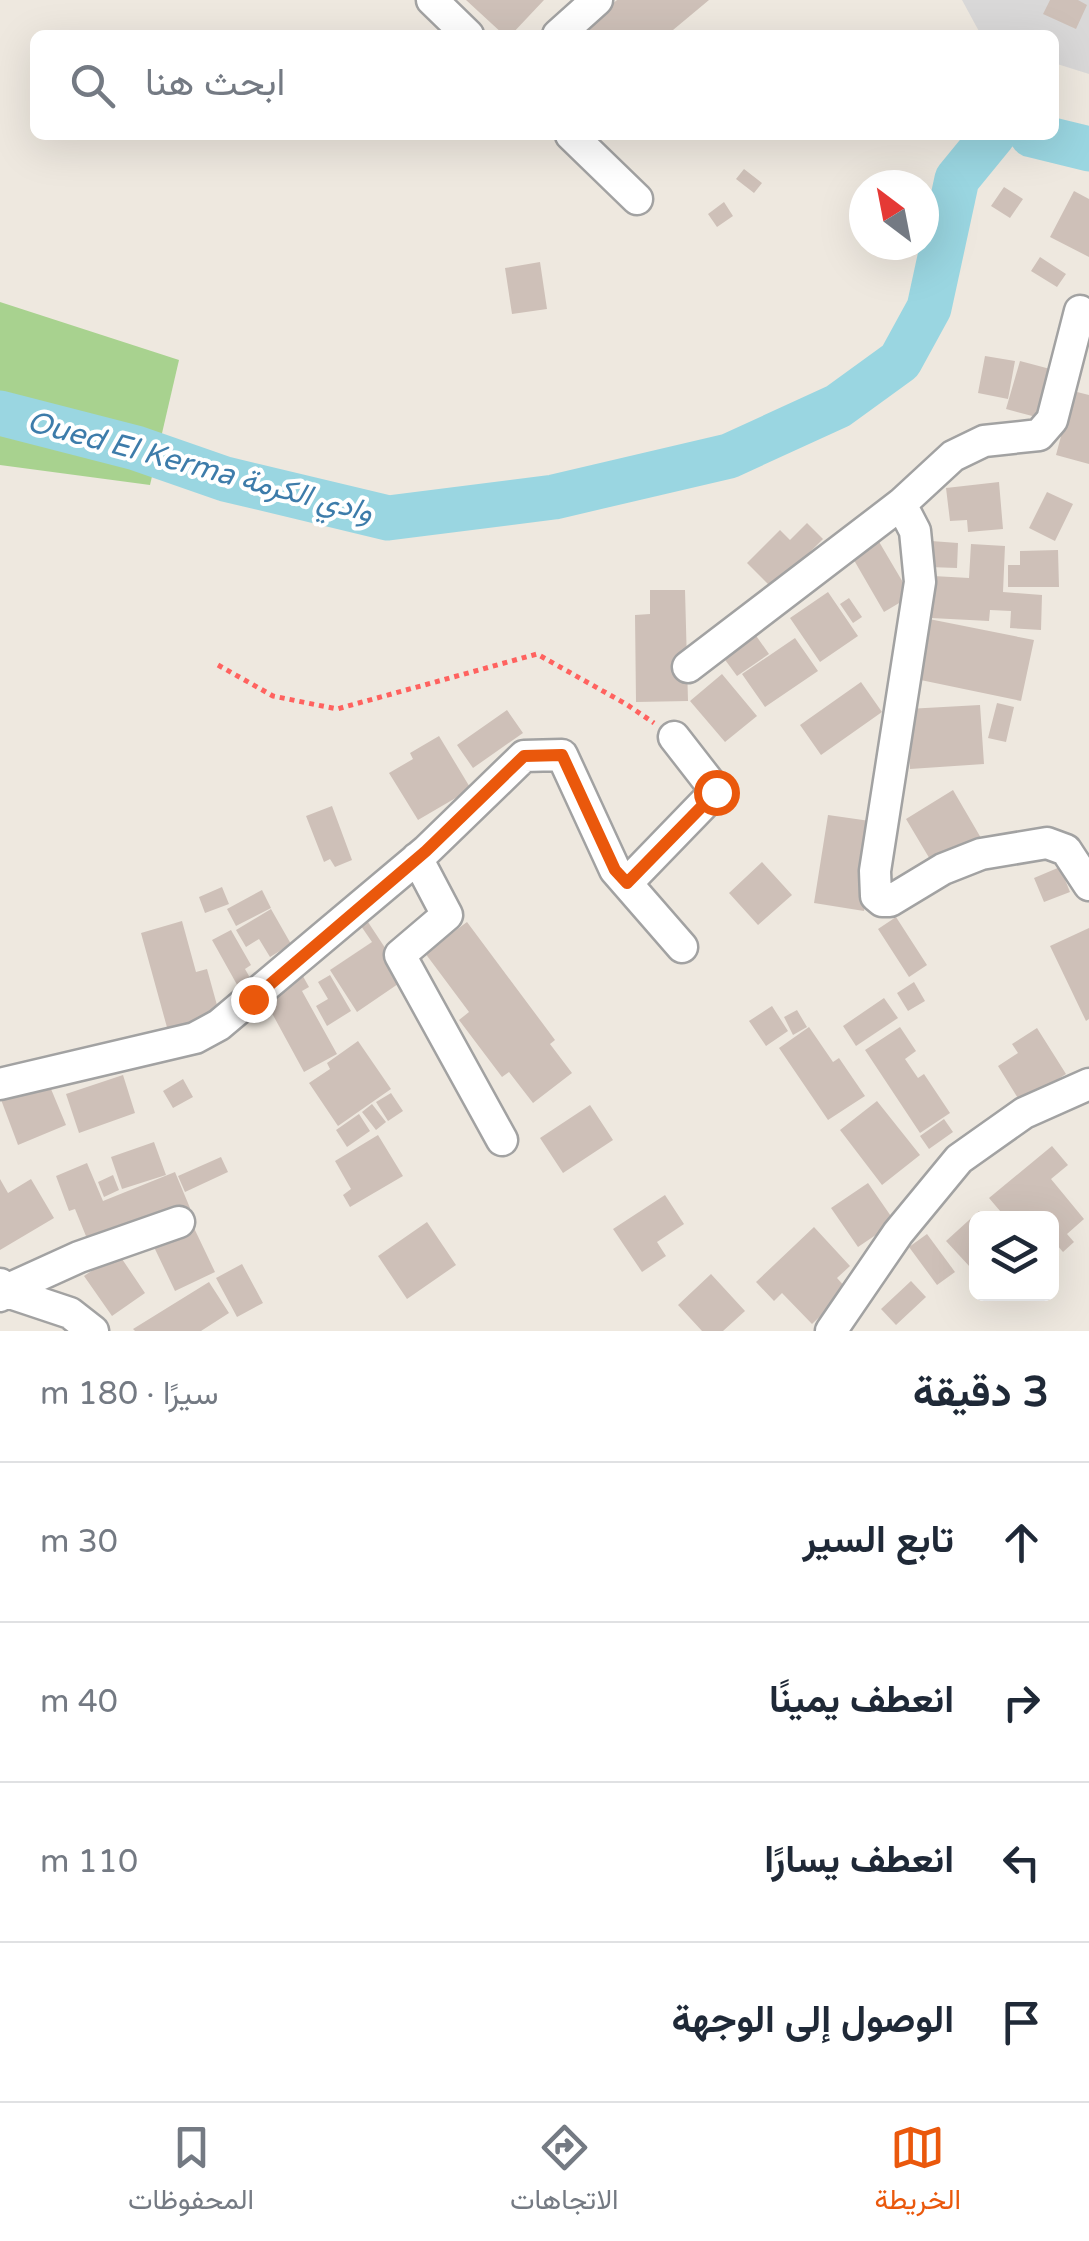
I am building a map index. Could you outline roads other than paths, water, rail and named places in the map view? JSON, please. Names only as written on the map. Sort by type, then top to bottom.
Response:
[{"type":"street","points":[[432,0],[463,30]]},
{"type":"street","points":[[563,30],[588,3]]},
{"type":"street","points":[[576,140],[637,198]]},
{"type":"street","points":[[688,667],[901,504],[954,456],[984,441],[1039,434],[1052,420],[1080,310]]},
{"type":"street","points":[[901,504],[915,532],[920,582],[875,870],[876,896],[890,901],[943,870],[981,854],[1047,843],[1080,843],[1089,847]]},
{"type":"street","points":[[627,883],[716,792],[674,738]]},
{"type":"street","points":[[0,1084],[195,1038],[219,1025],[418,858],[524,756],[562,755],[615,870],[682,948]]},
{"type":"street","points":[[1047,843],[1066,850],[1089,885]]},
{"type":"street","points":[[418,858],[447,915],[400,955],[502,1140]]},
{"type":"street","points":[[831,1331],[898,1233],[959,1158],[1024,1113],[1089,1084]]},
{"type":"street","points":[[1,1290],[78,1257],[179,1222]]},
{"type":"street","points":[[1,1290],[70,1313],[93,1331]]},
{"type":"waterway","name":"Oued El Kerma وادي الكرمة","points":[[0,413],[136,448],[225,479],[388,518],[554,497],[729,456],[838,406],[900,361],[929,308],[957,179],[989,140]]},
{"type":"waterway","name":"Oued El Kerma وادي الكرمة","points":[[1052,140],[1089,149]]}]
